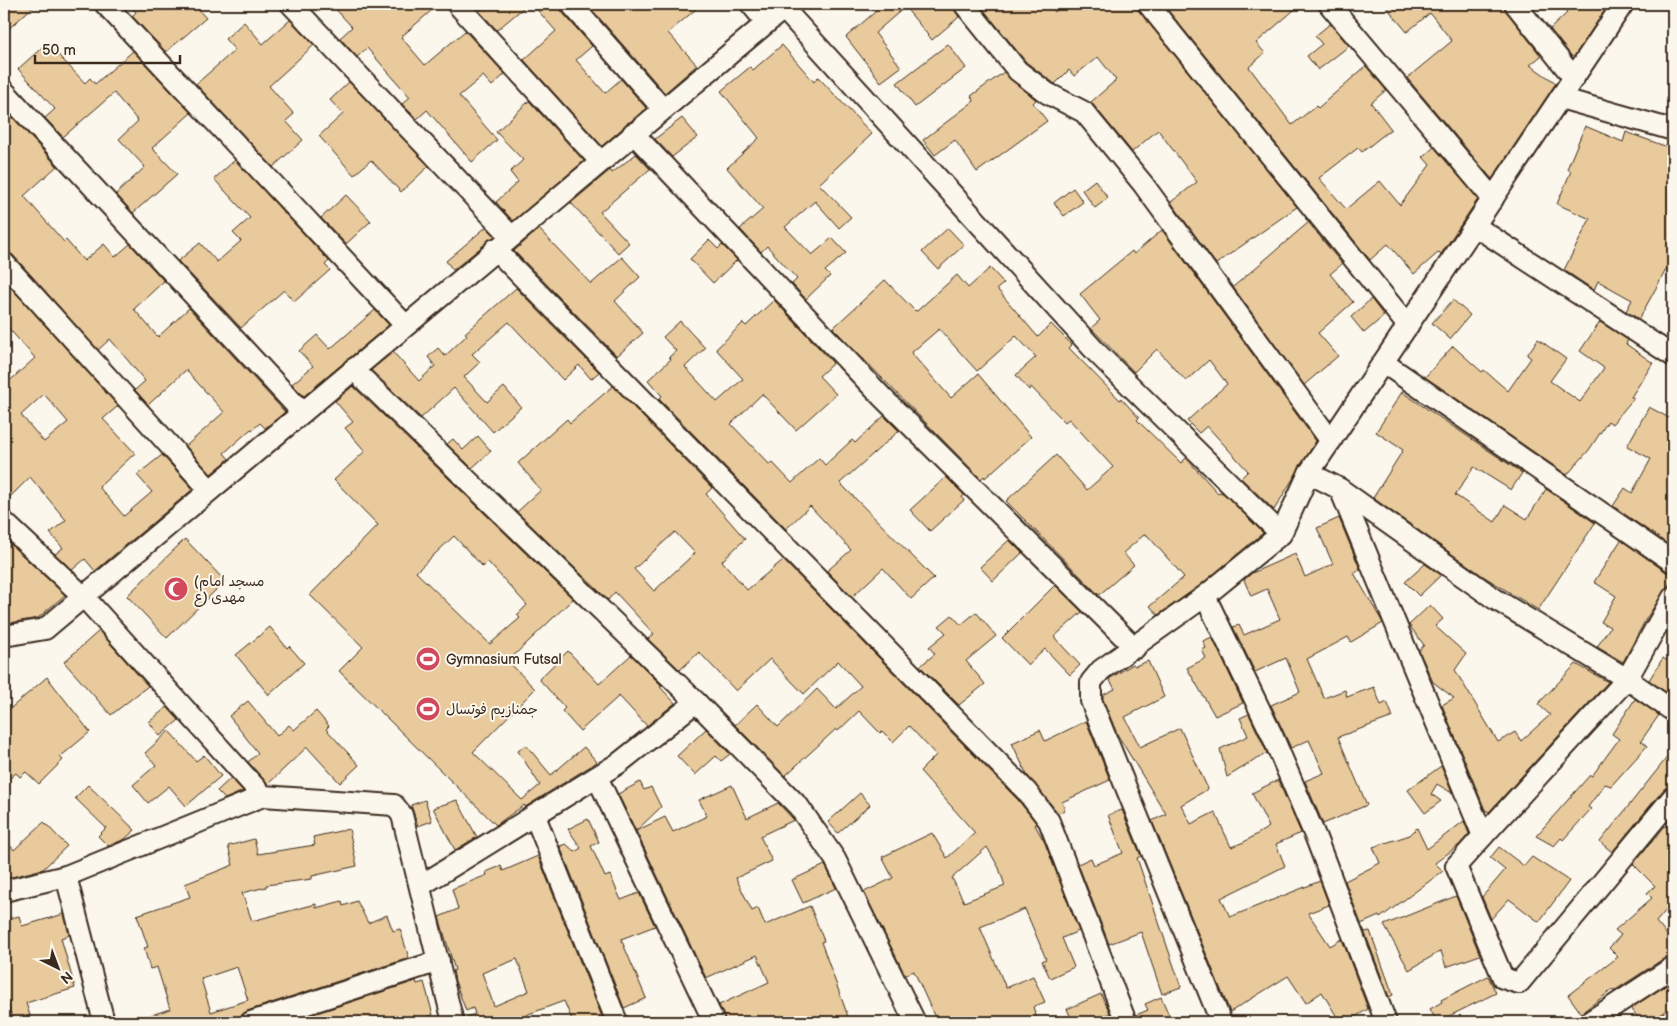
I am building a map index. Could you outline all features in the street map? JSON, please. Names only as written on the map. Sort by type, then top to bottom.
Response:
[{"type":"street","points":[[105,4],[405,325]]},
{"type":"street","points":[[291,4],[510,236]]},
{"type":"street","points":[[457,4],[600,161]]},
{"type":"street","points":[[571,4],[662,108]]},
{"type":"street","points":[[751,4],[766,22]]},
{"type":"street","points":[[964,4],[1018,71],[1047,93],[1084,112],[1143,184],[1332,441]]},
{"type":"street","points":[[1148,4],[1408,326]]},
{"type":"street","points":[[1329,4],[1493,199]]},
{"type":"street","points":[[1515,4],[1574,78]]},
{"type":"street","points":[[1221,1022],[1091,701],[1092,682],[1101,670],[1135,648],[1205,596],[1282,534],[1310,473],[1623,4]]},
{"type":"street","points":[[4,636],[45,629],[662,108],[786,6],[1097,353],[1282,534]]},
{"type":"street","points":[[4,91],[302,412]]},
{"type":"street","points":[[1560,98],[1673,130]]},
{"type":"street","points":[[633,133],[882,397],[1135,648]]},
{"type":"street","points":[[1474,226],[1673,356]]},
{"type":"street","points":[[495,249],[1027,792],[1049,821],[1126,1022]]},
{"type":"street","points":[[4,263],[209,489]]},
{"type":"street","points":[[1384,363],[1673,562]]},
{"type":"street","points":[[353,369],[696,702],[799,807],[835,859],[915,1022]]},
{"type":"street","points":[[1310,473],[1340,489],[1495,599],[1627,679],[1673,712]]},
{"type":"street","points":[[1340,489],[1484,836]]},
{"type":"street","points":[[4,522],[84,597],[264,796]]},
{"type":"street","points":[[1205,596],[1272,735],[1316,838],[1386,1022]]},
{"type":"street","points":[[1673,597],[1627,679],[1456,866],[1503,978],[1518,983],[1673,797]]},
{"type":"street","points":[[420,886],[619,763],[696,702]]},
{"type":"street","points":[[597,777],[714,1022]]},
{"type":"street","points":[[4,891],[66,876],[264,796],[394,805],[402,815],[440,961],[453,1022]]},
{"type":"street","points":[[535,816],[616,1022]]},
{"type":"street","points":[[66,876],[104,1022]]},
{"type":"street","points":[[251,1022],[440,961]]},
{"type":"street","points":[[1589,1022],[1673,967]]},
{"type":"building","points":[[4,4],[36,4],[4,33]]},
{"type":"building","points":[[129,4],[193,4],[206,18],[166,52],[132,16],[136,12]]},
{"type":"building","points":[[331,4],[439,4],[401,37],[425,65],[465,31],[505,74],[492,86],[483,76],[459,96],[497,140],[472,162],[427,110],[417,119],[402,104],[410,97],[367,48],[357,57],[340,38],[352,27]]},
{"type":"building","points":[[488,4],[528,4],[497,30],[479,11]]},
{"type":"building","points":[[532,4],[559,4],[562,12],[592,46],[576,60],[605,93],[621,79],[646,108],[602,146],[524,60],[556,31]]},
{"type":"building","points":[[587,4],[702,4],[668,33],[697,65],[665,93]]},
{"type":"building","points":[[868,4],[951,4],[959,17],[932,40],[905,7],[875,33],[901,67],[881,82],[846,37],[875,12]]},
{"type":"building","points":[[979,4],[1048,4],[1055,12],[1064,4],[1136,4],[1139,11],[1297,207],[1216,264],[1171,202],[1197,182],[1158,130],[1132,152],[1091,102],[1116,80],[1098,57],[1074,76],[1069,70],[1055,84],[1026,62]]},
{"type":"building","points":[[1163,4],[1301,4],[1256,43],[1265,53],[1249,67],[1292,125],[1316,106],[1318,108],[1366,66],[1386,90],[1371,103],[1391,129],[1362,152],[1358,148],[1319,178],[1346,209],[1380,181],[1400,205],[1430,165],[1423,157],[1434,147],[1478,199],[1441,254],[1439,252],[1414,274],[1388,244],[1370,260]]},
{"type":"building","points":[[1384,4],[1503,4],[1506,11],[1541,56],[1530,65],[1556,83],[1492,179],[1407,78],[1452,41],[1430,13],[1407,32]]},
{"type":"building","points":[[1571,4],[1609,4],[1573,58],[1550,29],[1567,13],[1565,11]]},
{"type":"building","points":[[290,20],[314,45],[269,86],[294,114],[286,121],[303,140],[273,167],[196,84],[235,50],[225,39],[244,22],[263,44]]},
{"type":"building","points":[[1330,24],[1349,46],[1318,70],[1307,56],[1322,44],[1315,36]]},
{"type":"building","points":[[47,43],[85,83],[90,78],[95,84],[133,51],[191,113],[152,148],[177,174],[133,213],[116,194],[145,167],[119,139],[138,121],[114,93],[63,137],[45,118],[55,109],[18,69]]},
{"type":"building","points":[[948,44],[966,68],[915,107],[897,83]]},
{"type":"building","points":[[782,45],[814,82],[818,77],[872,134],[819,184],[851,217],[839,228],[815,201],[785,227],[812,255],[832,238],[846,253],[825,271],[830,276],[806,299],[792,284],[797,279],[767,246],[761,252],[740,229],[763,209],[727,168],[759,138],[721,91],[750,67],[753,70]]},
{"type":"building","points":[[1004,72],[1036,100],[1033,103],[1047,121],[977,172],[955,140],[935,155],[923,140],[974,101],[971,96]]},
{"type":"building","points":[[349,82],[429,166],[401,192],[371,160],[354,175],[319,136],[343,114],[330,100]]},
{"type":"building","points":[[529,101],[584,161],[513,221],[496,202],[518,182],[510,172],[523,160],[496,132]]},
{"type":"building","points":[[4,108],[57,166],[24,196],[64,242],[66,240],[84,261],[104,244],[115,257],[130,244],[164,281],[134,309],[158,337],[189,308],[285,412],[265,428],[260,423],[251,429],[224,453],[229,459],[211,474],[186,446],[224,412],[186,370],[148,405],[135,390],[145,381],[110,339],[98,350],[13,255],[4,251]]},
{"type":"building","points":[[682,118],[698,137],[672,157],[655,139]]},
{"type":"building","points":[[1585,126],[1623,142],[1626,132],[1673,149],[1673,257],[1639,319],[1626,311],[1632,300],[1598,281],[1594,290],[1564,270],[1590,219],[1557,204],[1571,171],[1567,169]]},
{"type":"building","points":[[636,154],[650,169],[600,212],[629,243],[618,253],[571,203],[610,170],[612,173]]},
{"type":"building","points":[[235,160],[329,261],[325,265],[330,270],[294,302],[284,290],[241,328],[178,261],[200,243],[217,262],[241,241],[233,233],[250,218],[214,179]]},
{"type":"building","points":[[1095,180],[1108,198],[1095,208],[1082,190]]},
{"type":"building","points":[[1073,188],[1083,202],[1064,216],[1054,203]]},
{"type":"building","points":[[346,195],[371,221],[346,244],[321,218]]},
{"type":"building","points":[[1309,222],[1342,264],[1330,274],[1353,302],[1318,333],[1338,356],[1304,385],[1233,287]]},
{"type":"building","points":[[486,227],[495,236],[453,270],[446,261]]},
{"type":"building","points":[[948,228],[964,245],[938,269],[922,252]]},
{"type":"building","points":[[539,229],[591,284],[622,257],[640,277],[615,301],[643,333],[617,356],[514,251]]},
{"type":"building","points":[[1162,230],[1316,441],[1274,510],[1241,478],[1248,471],[1207,426],[1199,433],[1187,421],[1227,384],[1209,360],[1186,381],[1157,349],[1134,372],[1091,328],[1100,320],[1080,294],[1132,251],[1134,254]]},
{"type":"building","points":[[709,240],[718,249],[722,245],[737,260],[713,283],[690,259]]},
{"type":"building","points":[[990,268],[1004,283],[997,289],[1038,337],[1051,324],[1072,345],[1069,348],[1139,418],[1137,420],[1181,463],[1186,458],[1218,493],[1224,494],[1263,533],[1198,587],[1158,615],[1150,606],[1184,577],[1148,536],[1145,534],[1123,553],[1134,565],[1099,595],[1006,501],[1056,455],[1087,490],[1113,467],[1069,419],[1065,422],[1031,387],[1029,390],[1016,375],[1036,357],[1016,336],[977,371],[939,329],[911,353],[951,398],[978,374],[1031,437],[985,478],[984,476],[981,479],[833,328],[885,280],[917,311],[957,275],[968,288]]},
{"type":"building","points":[[4,280],[118,406],[103,419],[135,453],[99,487],[124,516],[152,492],[137,475],[162,455],[193,489],[95,571],[85,559],[72,570],[55,554],[63,548],[50,533],[66,520],[30,477],[4,503],[4,386],[35,358],[4,323]],"holes":[[[44,394],[68,422],[44,442],[21,415]]]},
{"type":"building","points":[[516,288],[599,372],[591,379],[579,365],[563,380],[509,322],[472,354],[480,362],[464,377],[487,402],[504,387],[521,407],[493,432],[454,388],[421,418],[371,370],[393,352],[419,381],[435,366],[428,357],[438,348],[445,356],[467,335],[465,333]]},
{"type":"building","points":[[1371,299],[1384,316],[1364,333],[1351,317]]},
{"type":"building","points":[[774,300],[833,363],[819,376],[836,394],[796,430],[762,394],[731,424],[769,464],[772,462],[792,483],[819,458],[825,465],[852,440],[855,443],[884,416],[899,431],[840,483],[934,578],[911,599],[883,568],[852,597],[827,571],[851,550],[810,506],[786,529],[659,399],[662,396],[648,380],[671,359],[669,357],[676,351],[663,337],[680,321],[705,348],[685,367],[717,402],[743,379],[716,349],[743,323],[746,326]]},
{"type":"building","points":[[1453,300],[1470,315],[1450,339],[1432,323]]},
{"type":"building","points":[[375,310],[389,325],[304,396],[292,384],[313,366],[299,351],[317,335],[330,349]]},
{"type":"building","points":[[1600,322],[1628,340],[1626,344],[1653,363],[1631,397],[1634,398],[1612,424],[1608,421],[1589,450],[1567,475],[1425,377],[1453,346],[1482,372],[1484,370],[1508,391],[1531,358],[1527,355],[1538,339],[1566,359],[1550,381],[1580,402],[1604,368],[1580,351]]},
{"type":"building","points":[[353,386],[573,599],[508,661],[535,689],[473,752],[522,800],[540,785],[518,751],[526,745],[551,775],[584,747],[597,762],[525,807],[524,805],[496,825],[339,671],[363,647],[310,595],[378,525],[334,480],[365,451],[345,428],[353,422],[335,401]],"holes":[[[454,536],[483,567],[488,562],[527,605],[517,615],[520,618],[490,644],[416,572]]]},
{"type":"building","points":[[613,386],[712,488],[706,494],[745,539],[722,561],[747,590],[783,560],[1018,800],[1037,824],[1035,825],[1045,843],[1079,931],[1062,938],[1074,967],[1050,978],[1042,961],[1046,959],[1025,909],[980,927],[1006,988],[1033,976],[1045,1002],[1033,1007],[1038,1022],[937,1022],[914,971],[905,975],[864,892],[893,878],[882,857],[932,833],[947,858],[975,833],[920,771],[936,755],[909,726],[893,742],[882,731],[880,733],[859,711],[838,731],[836,729],[785,776],[735,725],[757,704],[778,727],[817,689],[836,709],[861,686],[838,661],[804,694],[770,659],[736,691],[699,652],[680,670],[648,639],[654,634],[615,592],[608,600],[517,512],[541,490],[518,463],[567,419],[570,423]],"holes":[[[675,532],[695,553],[654,591],[634,569]],[[987,847],[999,868],[1005,886],[964,902],[952,878]]]},
{"type":"building","points":[[1402,392],[1522,473],[1511,490],[1474,467],[1455,495],[1495,522],[1505,505],[1527,519],[1546,489],[1595,523],[1538,610],[1483,576],[1373,498],[1403,450],[1376,432]]},
{"type":"building","points":[[1649,407],[1673,420],[1673,548],[1613,506],[1625,488],[1632,493],[1651,459],[1627,446]]},
{"type":"building","points":[[478,436],[491,451],[472,468],[447,444],[453,439],[463,450]]},
{"type":"building","points":[[946,477],[964,495],[962,497],[964,500],[930,531],[910,510]]},
{"type":"building","points":[[1339,518],[1360,569],[1354,573],[1383,623],[1351,642],[1348,637],[1307,659],[1324,698],[1345,690],[1347,697],[1374,687],[1381,705],[1387,702],[1393,717],[1338,737],[1367,805],[1323,824],[1305,781],[1324,773],[1309,740],[1291,748],[1271,705],[1300,692],[1286,658],[1255,672],[1233,627],[1239,625],[1244,635],[1280,619],[1267,589],[1251,596],[1244,580],[1252,573],[1295,554],[1305,577],[1333,564],[1317,528]]},
{"type":"building","name":"(مسجد امام مهدی (ع","points":[[185,539],[225,581],[167,638],[127,596]]},
{"type":"building","points":[[1009,540],[1022,553],[993,581],[980,567]]},
{"type":"building","points":[[1621,540],[1666,572],[1673,574],[1673,578],[1646,619],[1623,662],[1597,647],[1610,627],[1601,622],[1616,596],[1594,582]]},
{"type":"building","points":[[10,544],[65,595],[38,618],[4,624],[4,551]]},
{"type":"building","points":[[1425,564],[1441,575],[1419,596],[1405,582]]},
{"type":"building","points":[[1055,585],[1082,612],[1054,637],[1080,665],[1070,675],[1045,649],[1028,665],[1002,638]]},
{"type":"building","points":[[1430,605],[1443,619],[1435,626],[1466,654],[1455,670],[1498,742],[1515,732],[1521,741],[1550,715],[1538,704],[1576,664],[1608,682],[1489,812],[1485,810],[1442,705],[1454,698],[1433,682],[1419,651],[1424,645],[1409,625]]},
{"type":"building","points":[[976,612],[996,636],[966,661],[985,684],[959,705],[920,666],[935,654],[929,647],[946,633],[939,626],[952,615],[961,625]]},
{"type":"building","points":[[270,627],[287,648],[289,646],[304,663],[269,695],[236,655]]},
{"type":"building","points":[[99,631],[148,686],[111,715],[64,662]]},
{"type":"building","points":[[1212,637],[1243,703],[1215,716],[1187,668],[1206,658],[1202,650],[1206,648],[1203,641]]},
{"type":"building","points":[[568,651],[599,684],[631,655],[662,686],[660,687],[675,703],[647,726],[619,696],[580,731],[562,711],[565,708],[539,679]]},
{"type":"building","points":[[1663,658],[1673,665],[1673,697],[1649,680]]},
{"type":"building","points":[[1148,661],[1164,697],[1125,717],[1140,747],[1180,728],[1208,789],[1181,805],[1191,824],[1215,812],[1231,847],[1244,842],[1269,827],[1252,793],[1278,780],[1301,833],[1276,844],[1285,866],[1221,898],[1230,917],[1320,881],[1329,905],[1308,913],[1330,946],[1342,939],[1368,1009],[1347,1022],[1340,1022],[1322,992],[1306,1003],[1288,976],[1230,1012],[1152,821],[1166,814],[1117,734],[1103,699],[1103,695],[1115,689],[1109,679],[1133,664],[1135,666]]},
{"type":"building","points":[[47,677],[90,732],[60,757],[63,760],[39,784],[26,772],[20,777],[16,773],[4,783],[4,714]]},
{"type":"building","points":[[1635,699],[1659,715],[1641,741],[1647,746],[1611,786],[1605,784],[1588,807],[1591,809],[1563,840],[1561,838],[1554,846],[1536,836],[1590,775],[1592,776],[1619,739],[1612,734]]},
{"type":"building","points":[[248,701],[277,736],[289,725],[294,730],[316,711],[329,726],[326,729],[359,765],[340,783],[307,747],[268,784],[248,762],[258,753],[229,716]]},
{"type":"building","points":[[167,707],[179,720],[160,736],[149,722]]},
{"type":"building","points":[[1249,714],[1267,753],[1227,777],[1220,749],[1248,736],[1240,718]]},
{"type":"building","points":[[1086,721],[1110,780],[1062,802],[1065,810],[1058,813],[1027,775],[1012,743],[1040,730],[1045,741]]},
{"type":"building","points":[[706,729],[730,754],[721,761],[716,756],[695,775],[677,756]]},
{"type":"building","points":[[169,731],[196,761],[204,755],[221,776],[186,806],[169,786],[148,803],[133,785],[156,765],[145,753]]},
{"type":"building","points":[[1673,750],[1673,785],[1664,789],[1612,852],[1600,842]]},
{"type":"building","points":[[1441,766],[1452,793],[1437,784],[1431,794],[1441,801],[1425,813],[1408,790]]},
{"type":"building","points":[[231,778],[243,791],[225,799],[217,791]]},
{"type":"building","points":[[640,782],[644,790],[651,787],[661,807],[636,831],[618,794]]},
{"type":"building","points":[[88,785],[135,830],[125,839],[108,846],[98,836],[106,828],[75,798]]},
{"type":"building","points":[[732,785],[747,818],[778,803],[794,820],[760,836],[772,861],[736,878],[752,911],[758,908],[765,925],[810,906],[824,941],[821,942],[850,1022],[726,1022],[719,1005],[769,982],[757,955],[706,978],[636,831],[665,817],[673,832],[707,816],[699,800]]},
{"type":"building","points":[[860,793],[870,805],[838,833],[828,822]]},
{"type":"building","points":[[425,800],[432,821],[418,826],[411,805]]},
{"type":"building","points":[[457,800],[477,837],[455,850],[433,808]]},
{"type":"building","points":[[1122,810],[1141,856],[1137,858],[1181,987],[1162,994],[1141,932],[1109,944],[1078,864],[1091,858],[1094,865],[1123,853],[1108,815]]},
{"type":"building","points":[[588,819],[599,842],[591,846],[605,877],[610,875],[621,900],[639,893],[655,926],[621,939],[646,998],[624,1008],[560,846],[566,844],[575,852],[581,848],[568,829]]},
{"type":"building","points":[[1464,821],[1469,834],[1459,845],[1435,863],[1443,871],[1380,918],[1379,916],[1361,924],[1345,881],[1380,863],[1373,847],[1410,835],[1417,828],[1427,849]]},
{"type":"building","points":[[44,822],[67,846],[43,869],[4,879],[4,838],[14,850]]},
{"type":"building","points":[[1665,826],[1673,834],[1673,902],[1656,922],[1673,942],[1673,955],[1666,957],[1614,991],[1612,990],[1581,1013],[1568,995],[1618,957],[1609,948],[1621,935],[1615,930],[1652,898],[1647,893],[1655,886],[1633,864]]},
{"type":"building","points":[[349,829],[357,866],[312,876],[312,879],[266,885],[266,887],[242,893],[252,921],[316,904],[316,908],[342,901],[343,906],[357,901],[368,923],[387,915],[393,931],[400,929],[409,958],[247,1011],[239,1019],[231,1022],[140,1022],[139,1019],[170,1009],[157,967],[150,969],[144,948],[148,947],[137,915],[190,897],[185,884],[233,865],[228,846],[254,839],[258,854],[315,845],[313,837]],"holes":[[[237,967],[248,1000],[211,1012],[201,979]]]},
{"type":"building","points":[[1499,847],[1524,866],[1532,857],[1569,881],[1539,922],[1509,899],[1491,919],[1482,897],[1505,870],[1490,858]]},
{"type":"building","points":[[538,856],[604,1022],[573,1022],[564,1001],[526,1015],[530,1022],[465,1022],[464,1018],[475,1014],[473,1008],[466,1011],[455,981],[453,971],[455,970],[439,917],[458,909],[452,889],[487,875],[486,872],[501,866],[503,871]],"holes":[[[517,959],[529,991],[494,1006],[482,973]]]},
{"type":"building","points":[[825,865],[836,888],[803,903],[792,880]]},
{"type":"building","points":[[1456,896],[1480,955],[1446,967],[1441,951],[1409,970],[1384,925]]},
{"type":"building","points":[[64,914],[69,935],[61,938],[75,988],[26,1003],[32,1022],[13,1022],[4,989],[4,920],[19,916],[22,926]]},
{"type":"building","points":[[1363,928],[1365,932],[1370,931],[1393,995],[1389,997]]},
{"type":"building","points":[[1488,976],[1496,993],[1437,1022],[1430,1009],[1442,1002],[1441,1000]]},
{"type":"building","points":[[416,981],[417,984],[424,982],[433,1015],[410,1022],[289,1022]]},
{"type":"building","points":[[1673,981],[1673,1006],[1650,1022],[1641,1022],[1631,1008]]},
{"type":"building","points":[[1101,994],[1110,1013],[1089,1022],[1073,1022],[1067,1009]]},
{"type":"building","points":[[1161,997],[1172,1022],[1138,1022],[1136,1015],[1148,1010],[1145,1004]]},
{"type":"place","name":"(مسجد امام مهدی (ع","points":[[176,589]]},
{"type":"place","name":"Gymnasium Futsal","points":[[428,659]]},
{"type":"place","name":"جمنازیم فوتسال","points":[[428,709]]}]
